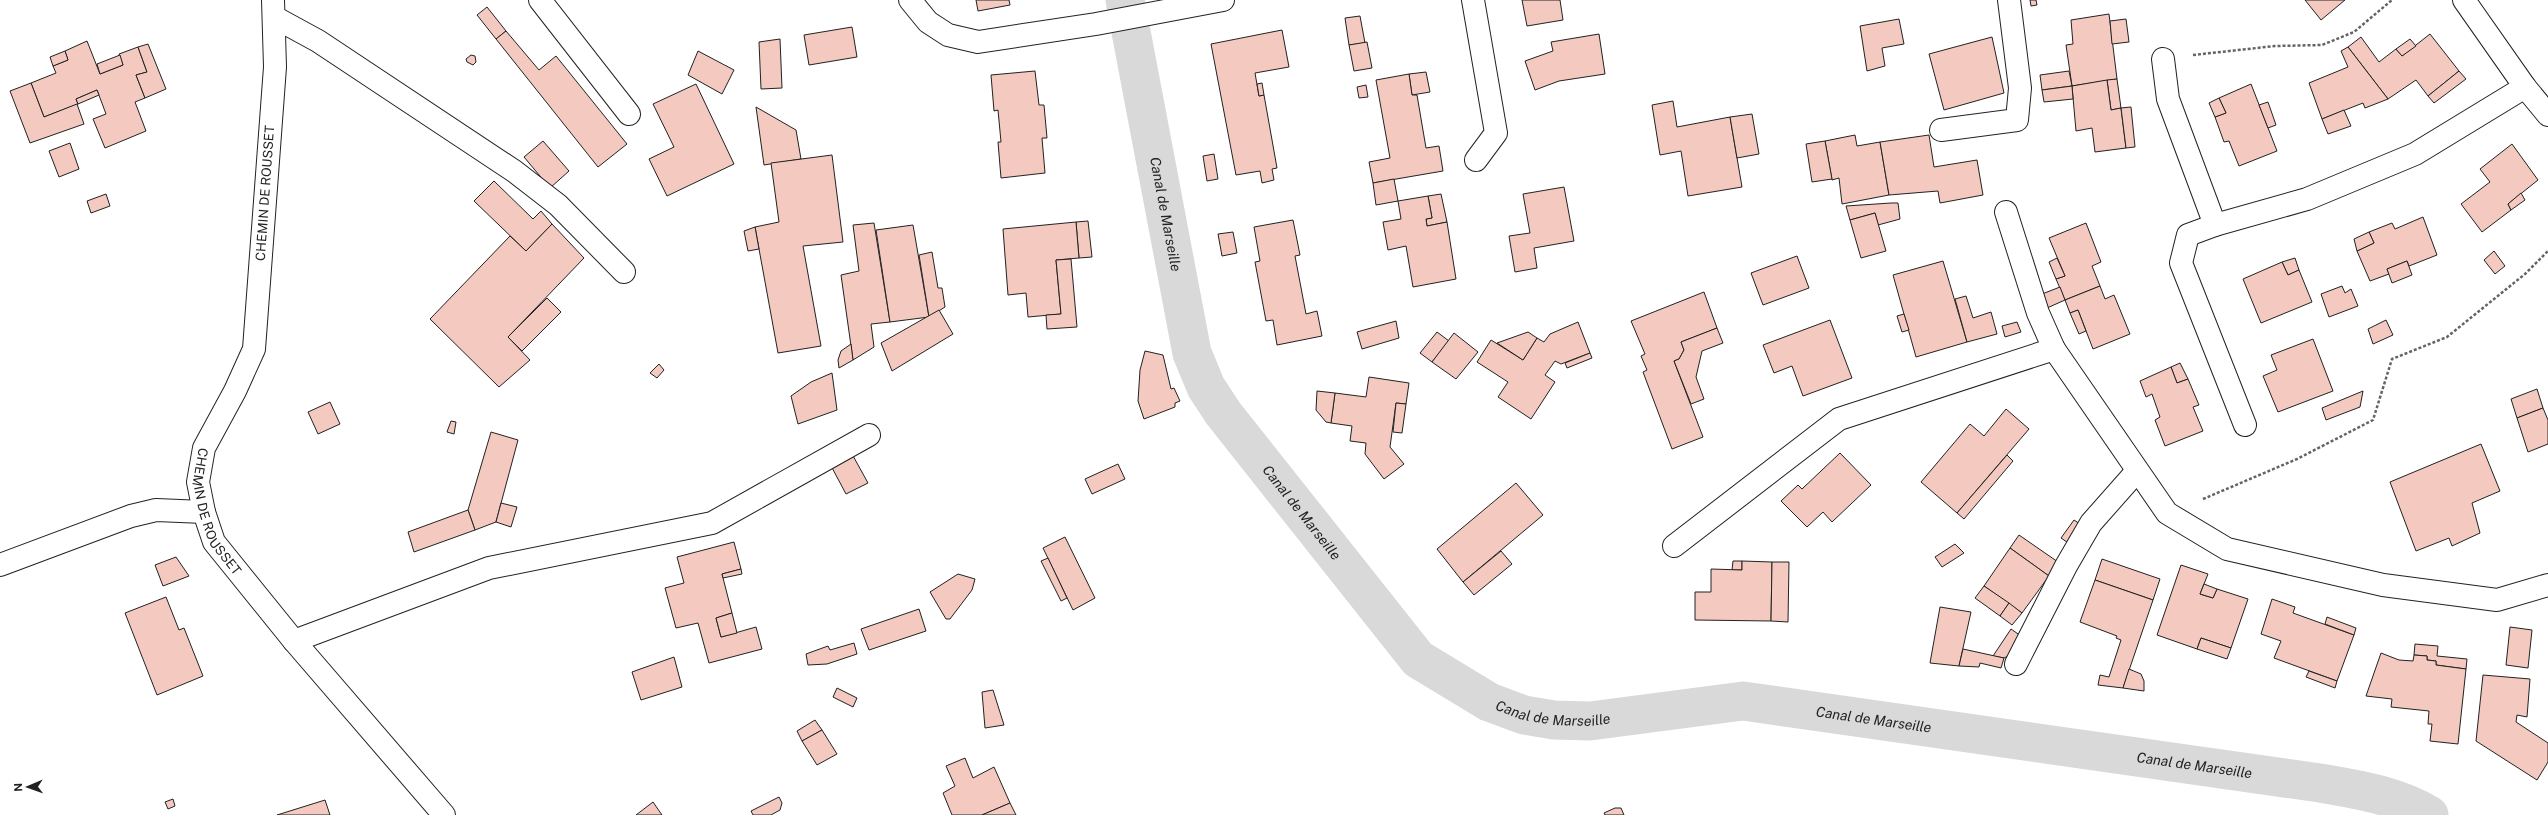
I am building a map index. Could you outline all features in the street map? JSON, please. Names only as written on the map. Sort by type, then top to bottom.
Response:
[{"type":"street","points":[[540,0],[629,114]]},
{"type":"street","points":[[910,0],[928,22],[948,35],[978,42],[1096,24],[1223,0]]},
{"type":"street","points":[[1473,0],[1496,133],[1476,160]]},
{"type":"street","points":[[1941,130],[2016,120],[2020,88],[2009,0]]},
{"type":"street","points":[[2464,0],[2524,87],[2548,115]]},
{"type":"street","points":[[274,8],[318,41],[514,171],[558,204],[624,272]]},
{"type":"street","name":"CHEMIN DE ROUSSET","points":[[274,8],[275,67],[254,349],[235,391],[204,448],[198,482],[204,512],[214,542],[294,641],[444,815]]},
{"type":"street","points":[[2163,59],[2168,99],[2215,225]]},
{"type":"street","points":[[2245,425],[2181,263],[2188,235],[2215,225],[2307,199],[2415,154],[2524,87]]},
{"type":"street","points":[[2006,212],[2038,313],[2054,349],[2166,513],[2227,548],[2383,585],[2497,600],[2548,585]]},
{"type":"street","points":[[1674,546],[1839,419],[2054,349]]},
{"type":"street","points":[[294,641],[489,568],[712,523],[869,435]]},
{"type":"street","points":[[2016,664],[2066,566],[2091,522],[2137,471]]},
{"type":"street","points":[[0,565],[131,516],[156,510],[204,512]]},
{"type":"path","points":[[2163,59],[2275,46],[2322,45],[2354,32],[2392,0]]},
{"type":"path","points":[[2166,513],[2225,491],[2297,459],[2373,420],[2392,359],[2447,337],[2525,274],[2548,250]]},
{"type":"building","points":[[976,0],[1009,0],[1010,5],[978,11]]},
{"type":"building","points":[[1522,0],[1560,0],[1563,20],[1527,26]]},
{"type":"building","points":[[2030,0],[2036,0],[2037,5],[2031,6]]},
{"type":"building","points":[[2305,0],[2345,0],[2321,20]]},
{"type":"building","points":[[487,7],[506,31],[496,39],[477,15]]},
{"type":"building","points":[[2109,14],[2117,79],[2072,86],[2066,45],[2073,44],[2071,20]]},
{"type":"building","points":[[1360,16],[1365,43],[1349,45],[1345,18]]},
{"type":"building","points":[[1899,19],[1904,44],[1882,48],[1885,66],[1867,71],[1860,26]]},
{"type":"building","points":[[2126,19],[2129,42],[2112,44],[2110,21]]},
{"type":"building","points":[[852,27],[857,57],[809,65],[804,35]]},
{"type":"building","points":[[1282,30],[1289,67],[1255,73],[1259,96],[1264,95],[1277,168],[1272,169],[1274,180],[1262,183],[1260,171],[1236,175],[1211,44]]},
{"type":"building","points":[[506,31],[539,70],[556,56],[627,144],[598,167],[496,39]]},
{"type":"building","points":[[1599,34],[1605,74],[1559,81],[1535,90],[1525,61],[1553,51],[1551,42]]},
{"type":"building","points":[[2430,34],[2459,71],[2428,96],[2416,80],[2388,99],[2348,47],[2361,37],[2379,62],[2396,49],[2402,56]]},
{"type":"building","points":[[1992,37],[2004,93],[1944,110],[1929,54]]},
{"type":"building","points":[[780,39],[782,88],[761,89],[759,42]]},
{"type":"building","points":[[2410,39],[2416,46],[2402,56],[2396,49]]},
{"type":"building","points":[[87,41],[100,74],[123,65],[119,54],[138,47],[147,72],[136,75],[145,98],[135,102],[146,131],[105,148],[93,119],[106,114],[97,90],[76,99],[78,104],[44,117],[31,83],[56,73],[53,66],[68,60],[65,51]]},
{"type":"building","points":[[1367,42],[1372,68],[1354,71],[1349,45]]},
{"type":"building","points":[[148,44],[166,89],[145,98],[136,75],[147,72],[138,47]]},
{"type":"building","points":[[2348,47],[2388,99],[2365,108],[2363,103],[2322,119],[2309,83],[2348,67],[2341,51]]},
{"type":"building","points":[[65,51],[68,60],[53,66],[50,57]]},
{"type":"building","points":[[698,51],[734,70],[722,94],[688,75]]},
{"type":"building","points":[[120,55],[123,65],[100,74],[97,64]]},
{"type":"building","points":[[471,55],[475,56],[476,62],[473,65],[467,62],[466,59]]},
{"type":"building","points":[[1035,71],[1039,105],[1044,105],[1047,138],[1042,138],[1045,173],[1001,178],[998,142],[1001,142],[998,110],[994,111],[991,75]]},
{"type":"building","points":[[2069,71],[2072,86],[2042,90],[2040,75]]},
{"type":"building","points":[[2459,71],[2466,79],[2434,103],[2428,96]]},
{"type":"building","points":[[1426,72],[1430,92],[1412,95],[1409,74]]},
{"type":"building","points":[[1409,74],[1412,95],[1417,95],[1426,148],[1439,146],[1443,171],[1373,183],[1369,162],[1390,158],[1376,80]]},
{"type":"building","points":[[2117,79],[2121,108],[2111,110],[2107,80]]},
{"type":"building","points":[[2107,80],[2111,110],[2121,108],[2126,148],[2095,152],[2092,128],[2076,131],[2072,86]]},
{"type":"building","points":[[31,83],[44,117],[77,104],[84,124],[30,143],[10,91]]},
{"type":"building","points":[[1262,83],[1264,95],[1259,96],[1257,84]]},
{"type":"building","points":[[696,84],[734,164],[667,196],[649,159],[674,147],[653,104]]},
{"type":"building","points":[[2251,84],[2277,151],[2239,166],[2229,141],[2224,142],[2215,117],[2226,113],[2219,98]]},
{"type":"building","points":[[1366,85],[1368,97],[1359,98],[1357,87]]},
{"type":"building","points":[[2072,86],[2073,99],[2044,102],[2042,90]]},
{"type":"building","points":[[97,90],[99,95],[78,104],[76,99]]},
{"type":"building","points":[[2219,98],[2226,113],[2215,117],[2209,103]]},
{"type":"building","points":[[1673,101],[1677,127],[1730,117],[1742,187],[1688,196],[1681,151],[1660,155],[1652,105]]},
{"type":"building","points":[[2268,102],[2276,125],[2268,128],[2259,105]]},
{"type":"building","points":[[756,107],[796,130],[801,159],[764,165]]},
{"type":"building","points":[[2131,107],[2135,147],[2126,148],[2121,108]]},
{"type":"building","points":[[2344,110],[2351,126],[2328,134],[2322,119]]},
{"type":"building","points":[[1752,114],[1759,154],[1737,158],[1730,117]]},
{"type":"building","points":[[1855,135],[1857,146],[1880,142],[1889,195],[1842,204],[1839,178],[1832,180],[1825,141]]},
{"type":"building","points":[[1929,135],[1934,167],[1977,160],[1983,195],[1940,203],[1938,191],[1889,195],[1880,142]]},
{"type":"building","points":[[543,141],[569,171],[550,188],[524,157]]},
{"type":"building","points":[[1825,141],[1832,179],[1812,182],[1806,144]]},
{"type":"building","points":[[70,143],[79,169],[59,177],[49,151]]},
{"type":"building","points":[[2512,144],[2538,180],[2508,204],[2511,210],[2482,232],[2461,204],[2490,182],[2480,169]]},
{"type":"building","points":[[1214,154],[1218,179],[1207,181],[1203,156]]},
{"type":"building","points":[[832,155],[843,242],[803,246],[821,346],[778,353],[755,227],[779,222],[771,163]]},
{"type":"building","points":[[1394,179],[1398,201],[1376,205],[1373,183]]},
{"type":"building","points":[[494,181],[533,219],[541,211],[552,224],[526,251],[474,201]]},
{"type":"building","points":[[1564,187],[1574,241],[1534,248],[1537,268],[1515,272],[1509,236],[1530,233],[1523,194]]},
{"type":"building","points":[[2521,193],[2525,200],[2511,210],[2508,204]]},
{"type":"building","points":[[106,194],[110,206],[91,213],[87,201]]},
{"type":"building","points":[[1441,194],[1447,222],[1427,226],[1426,219],[1432,218],[1428,196]]},
{"type":"building","points":[[1428,196],[1432,218],[1426,219],[1427,226],[1447,222],[1456,279],[1413,287],[1406,246],[1388,250],[1383,222],[1401,219],[1398,201]]},
{"type":"building","points":[[1898,203],[1900,219],[1878,225],[1875,213],[1850,220],[1846,206]]},
{"type":"building","points":[[1875,213],[1886,251],[1861,258],[1850,220]]},
{"type":"building","points":[[2423,217],[2437,255],[2409,266],[2407,261],[2387,269],[2389,274],[2370,281],[2357,251],[2374,243],[2369,232],[2392,223],[2395,229]]},
{"type":"building","points":[[1293,220],[1300,255],[1295,256],[1306,314],[1317,311],[1322,336],[1277,345],[1273,320],[1266,321],[1255,262],[1260,261],[1254,227]]},
{"type":"building","points":[[1088,221],[1092,257],[1079,258],[1076,222]]},
{"type":"building","points":[[1076,222],[1079,258],[1056,260],[1061,314],[1028,317],[1026,293],[1008,295],[1003,229]]},
{"type":"building","points":[[874,223],[890,322],[871,324],[874,347],[853,360],[841,275],[859,271],[853,225]]},
{"type":"building","points":[[2086,223],[2101,262],[2092,266],[2100,286],[2065,300],[2056,279],[2065,276],[2049,238]]},
{"type":"building","points":[[552,224],[584,258],[508,337],[530,360],[499,387],[430,319],[510,236],[526,251]]},
{"type":"building","points":[[913,225],[929,317],[890,322],[876,230]]},
{"type":"building","points":[[755,227],[759,249],[748,251],[744,231]]},
{"type":"building","points":[[1233,232],[1237,253],[1222,256],[1218,234]]},
{"type":"building","points":[[2369,232],[2374,243],[2357,251],[2354,239]]},
{"type":"building","points":[[2494,251],[2505,266],[2495,274],[2484,260]]},
{"type":"building","points":[[932,252],[938,288],[942,288],[945,307],[929,317],[919,255]]},
{"type":"building","points":[[1797,256],[1809,288],[1763,305],[1751,273]]},
{"type":"building","points":[[2057,258],[2065,276],[2056,279],[2049,262]]},
{"type":"building","points":[[2295,258],[2299,270],[2288,275],[2282,262]]},
{"type":"building","points":[[1071,259],[1077,327],[1047,329],[1046,315],[1061,314],[1056,260]]},
{"type":"building","points":[[1943,261],[1967,342],[1916,357],[1893,275]]},
{"type":"building","points":[[2407,261],[2412,275],[2392,283],[2387,269]]},
{"type":"building","points":[[2282,262],[2288,275],[2299,270],[2312,302],[2261,323],[2243,279]]},
{"type":"building","points":[[2100,286],[2105,299],[2114,295],[2130,334],[2093,349],[2078,310],[2070,313],[2065,300]]},
{"type":"building","points":[[2342,286],[2345,293],[2351,289],[2358,306],[2329,317],[2321,294]]},
{"type":"building","points":[[2060,287],[2065,300],[2047,308],[2042,294]]},
{"type":"building","points":[[1704,292],[1717,328],[1681,342],[1684,350],[1679,359],[1674,361],[1703,437],[1672,449],[1643,372],[1647,370],[1641,356],[1645,354],[1631,321]]},
{"type":"building","points":[[1966,296],[1973,318],[1991,312],[1997,334],[1967,342],[1955,299]]},
{"type":"building","points":[[547,298],[561,312],[522,351],[508,337]]},
{"type":"building","points":[[939,310],[953,334],[892,371],[881,343]]},
{"type":"building","points":[[2078,310],[2086,331],[2079,334],[2070,313]]},
{"type":"building","points":[[1904,314],[1909,330],[1902,332],[1897,316]]},
{"type":"building","points":[[1830,320],[1852,378],[1803,396],[1792,366],[1774,373],[1763,345]]},
{"type":"building","points":[[2386,320],[2393,335],[2373,344],[2368,329]]},
{"type":"building","points":[[1396,321],[1399,338],[1362,349],[1357,332]]},
{"type":"building","points":[[1578,322],[1590,353],[1561,364],[1555,361],[1545,375],[1555,382],[1531,419],[1498,397],[1508,382],[1477,362],[1491,340],[1523,360],[1537,338],[1544,342],[1550,334]]},
{"type":"building","points":[[2017,322],[2021,332],[2005,337],[2002,326]]},
{"type":"building","points":[[1717,328],[1723,343],[1702,351],[1696,377],[1704,399],[1691,404],[1674,361],[1679,359],[1684,350],[1681,342]]},
{"type":"building","points":[[1437,332],[1449,341],[1432,362],[1420,353]]},
{"type":"building","points":[[1528,332],[1537,338],[1523,360],[1497,343]]},
{"type":"building","points":[[1454,333],[1478,352],[1456,379],[1432,362]]},
{"type":"building","points":[[2313,339],[2333,391],[2278,412],[2263,376],[2277,370],[2271,355]]},
{"type":"building","points":[[851,344],[853,360],[839,368],[838,360],[841,351]]},
{"type":"building","points":[[1145,351],[1163,355],[1171,389],[1174,388],[1180,401],[1175,403],[1175,407],[1144,419],[1138,401],[1140,370]]},
{"type":"building","points":[[1590,353],[1592,358],[1567,368],[1565,363]]},
{"type":"building","points":[[2180,363],[2188,379],[2177,383],[2171,367]]},
{"type":"building","points":[[659,364],[664,370],[657,378],[650,373]]},
{"type":"building","points":[[2171,367],[2177,383],[2188,379],[2199,405],[2193,407],[2203,431],[2165,446],[2155,420],[2160,417],[2152,394],[2146,397],[2140,381]]},
{"type":"building","points":[[832,373],[837,410],[798,424],[791,396],[811,382]]},
{"type":"building","points":[[1369,377],[1409,383],[1406,404],[1396,403],[1390,447],[1404,464],[1384,479],[1365,454],[1366,443],[1350,441],[1352,426],[1331,423],[1335,393],[1366,397]]},
{"type":"building","points":[[2537,389],[2543,408],[2517,418],[2511,399]]},
{"type":"building","points":[[1317,391],[1335,393],[1331,423],[1326,422],[1316,410]]},
{"type":"building","points":[[2363,391],[2360,407],[2326,420],[2322,408]]},
{"type":"building","points":[[330,402],[340,424],[318,434],[308,412]]},
{"type":"building","points":[[1396,403],[1406,404],[1402,433],[1393,432]]},
{"type":"building","points":[[2543,408],[2548,420],[2548,444],[2528,452],[2517,418]]},
{"type":"building","points":[[2006,409],[2029,429],[1957,513],[1921,482],[1970,424],[1984,436]]},
{"type":"building","points":[[451,421],[456,422],[454,434],[447,432]]},
{"type":"building","points":[[491,432],[518,440],[496,522],[475,530],[468,510]]},
{"type":"building","points":[[2481,444],[2500,491],[2472,503],[2480,533],[2452,546],[2449,538],[2416,551],[2390,482]]},
{"type":"building","points":[[1840,453],[1871,485],[1832,522],[1823,512],[1807,527],[1781,501],[1798,485],[1802,489]]},
{"type":"building","points":[[852,454],[868,483],[846,494],[830,464]]},
{"type":"building","points":[[2007,455],[2013,461],[1964,519],[1957,513]]},
{"type":"building","points":[[1118,464],[1125,479],[1092,494],[1085,479]]},
{"type":"building","points":[[1516,483],[1543,515],[1463,582],[1437,549]]},
{"type":"building","points":[[501,503],[517,507],[511,527],[496,522]]},
{"type":"building","points":[[468,510],[475,530],[414,552],[408,532]]},
{"type":"building","points":[[2074,520],[2083,526],[2070,544],[2061,538]]},
{"type":"building","points":[[2019,535],[2058,562],[2049,576],[2010,548]]},
{"type":"building","points":[[1065,537],[1095,598],[1073,610],[1043,548]]},
{"type":"building","points":[[734,542],[741,569],[722,574],[732,613],[716,618],[721,637],[756,627],[762,649],[709,663],[698,623],[676,628],[665,588],[684,583],[677,557]]},
{"type":"building","points":[[1955,544],[1964,553],[1942,567],[1935,557]]},
{"type":"building","points":[[2010,548],[2049,576],[2022,613],[1984,586]]},
{"type":"building","points":[[1501,551],[1512,564],[1474,595],[1463,582]]},
{"type":"building","points":[[176,557],[189,576],[163,586],[155,565]]},
{"type":"building","points":[[1048,558],[1067,598],[1061,601],[1041,561]]},
{"type":"building","points":[[2102,559],[2160,579],[2153,600],[2095,580]]},
{"type":"building","points":[[1733,561],[1742,561],[1742,570],[1732,570]]},
{"type":"building","points":[[1742,561],[1772,562],[1771,621],[1695,620],[1695,592],[1711,592],[1711,569],[1742,570]]},
{"type":"building","points":[[1772,562],[1789,562],[1788,622],[1771,621]]},
{"type":"building","points":[[2181,565],[2208,574],[2200,594],[2213,598],[2217,589],[2248,599],[2231,648],[2201,638],[2197,649],[2157,635]]},
{"type":"building","points":[[741,569],[742,574],[723,578],[722,574]]},
{"type":"building","points":[[958,574],[975,579],[972,590],[950,619],[946,619],[930,592]]},
{"type":"building","points":[[2095,580],[2153,600],[2123,688],[2098,685],[2100,675],[2109,677],[2121,640],[2116,638],[2117,636],[2080,622]]},
{"type":"building","points":[[2204,584],[2217,589],[2213,598],[2200,594]]},
{"type":"building","points":[[1984,586],[2009,603],[2000,616],[1975,598]]},
{"type":"building","points":[[166,597],[179,630],[184,628],[203,676],[157,695],[125,613]]},
{"type":"building","points":[[2272,599],[2295,607],[2293,613],[2354,635],[2337,681],[2274,658],[2281,641],[2261,634]]},
{"type":"building","points":[[2009,603],[2022,613],[2012,625],[2000,616]]},
{"type":"building","points":[[1940,607],[1971,612],[1959,666],[1930,663]]},
{"type":"building","points":[[919,609],[926,631],[869,650],[861,629]]},
{"type":"building","points":[[732,613],[737,633],[721,637],[716,618]]},
{"type":"building","points":[[2327,617],[2356,628],[2354,635],[2325,624]]},
{"type":"building","points":[[2510,627],[2532,630],[2528,668],[2506,665]]},
{"type":"building","points":[[2011,629],[2021,636],[2010,655],[2004,658],[1993,656]]},
{"type":"building","points":[[2201,638],[2231,648],[2227,659],[2197,649]]},
{"type":"building","points":[[854,643],[857,654],[827,664],[808,665],[806,654],[828,646],[830,650]]},
{"type":"building","points":[[2415,644],[2438,646],[2437,656],[2467,659],[2466,669],[2436,665],[2436,661],[2427,660],[2427,656],[2414,655]]},
{"type":"building","points":[[1963,649],[2004,658],[2001,668],[1980,663],[1979,667],[1959,666]]},
{"type":"building","points":[[2381,653],[2399,660],[2413,661],[2414,655],[2427,656],[2427,660],[2436,661],[2436,665],[2466,669],[2458,744],[2430,741],[2432,724],[2428,724],[2429,711],[2391,707],[2392,699],[2366,696]]},
{"type":"building","points":[[674,657],[682,687],[641,700],[632,672]]},
{"type":"building","points":[[2129,669],[2141,674],[2144,681],[2144,691],[2123,688]]},
{"type":"building","points":[[2309,671],[2337,681],[2335,688],[2306,677]]},
{"type":"building","points":[[2483,675],[2530,679],[2527,717],[2517,715],[2516,722],[2548,743],[2548,762],[2537,780],[2476,741]]},
{"type":"building","points":[[837,688],[857,698],[853,707],[833,697]]},
{"type":"building","points":[[993,690],[1004,725],[985,728],[982,692]]},
{"type":"building","points":[[815,720],[822,730],[802,741],[797,731]]},
{"type":"building","points":[[822,730],[837,754],[817,765],[802,741]]},
{"type":"building","points":[[965,758],[973,778],[994,767],[1010,803],[982,815],[952,815],[943,793],[955,786],[946,766]]},
{"type":"building","points":[[779,797],[782,803],[780,810],[771,815],[753,815],[751,811]]},
{"type":"building","points":[[173,799],[175,806],[168,809],[165,802]]},
{"type":"building","points":[[325,800],[330,815],[277,815]]},
{"type":"building","points":[[653,802],[662,815],[636,815]]},
{"type":"building","points":[[1010,803],[1016,815],[982,815]]},
{"type":"building","points":[[1615,808],[1621,808],[1624,815],[1605,815],[1604,813]]},
{"type":"waterway","name":"Canal de Marseille","points":[[1125,0],[1192,353],[1206,387],[1223,413],[1418,659],[1489,702],[1524,715],[1554,720],[1590,721],[1743,701],[2320,783],[2390,798],[2416,808],[2429,815]]}]
